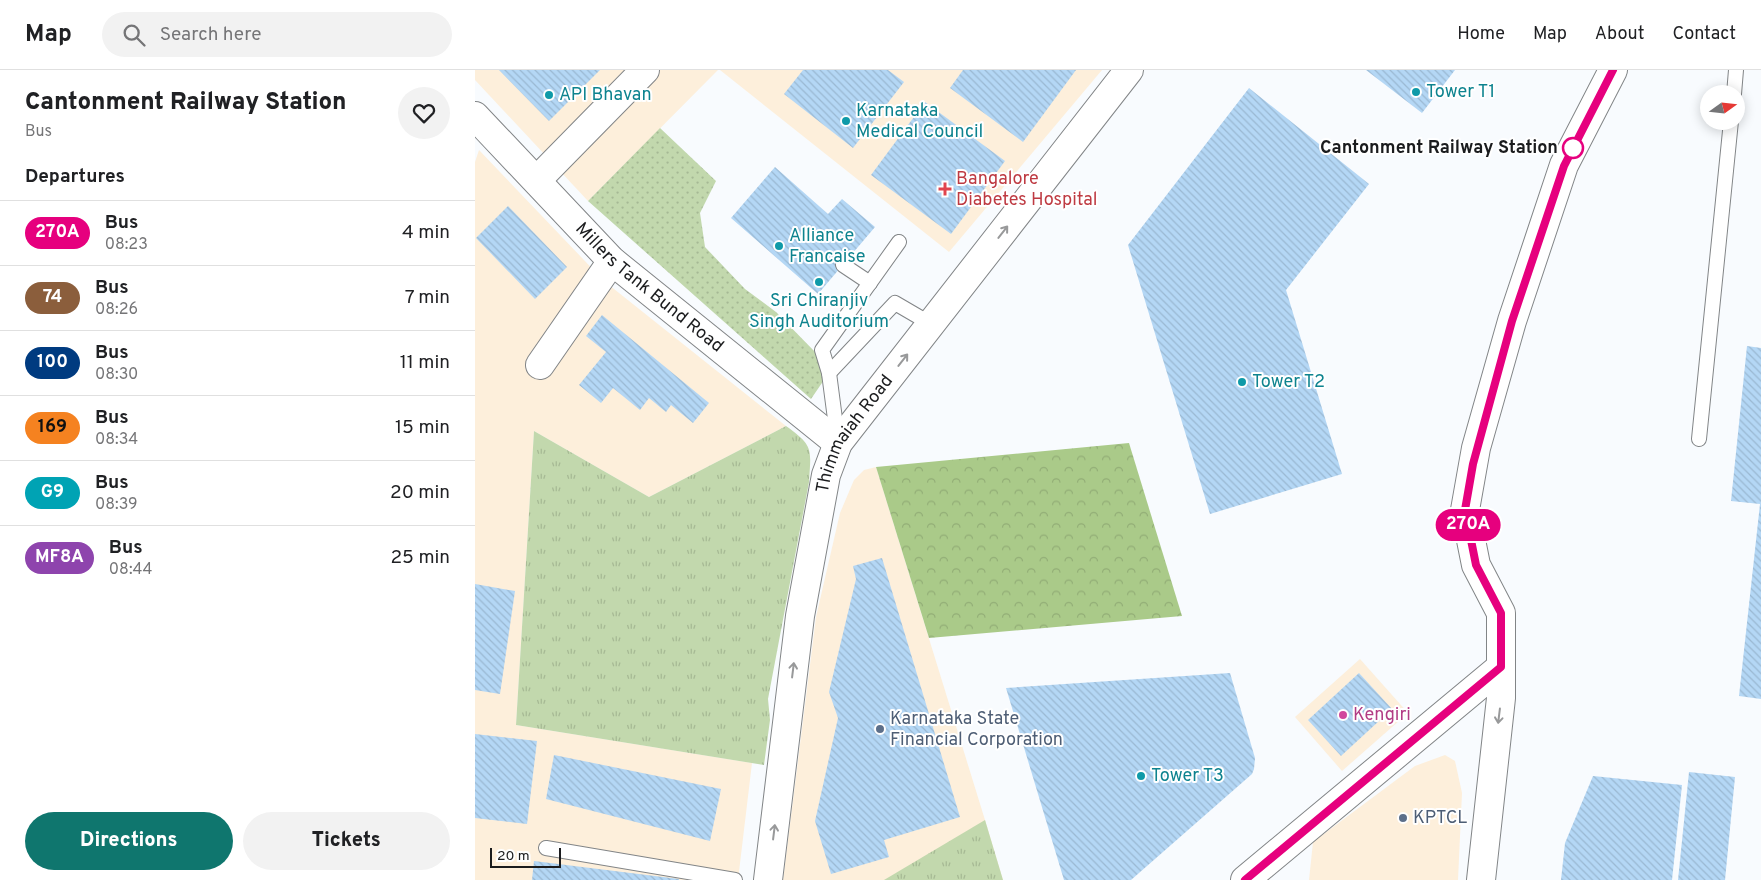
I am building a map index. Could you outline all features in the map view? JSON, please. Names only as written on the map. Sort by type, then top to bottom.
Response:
[{"type":"street","points":[[537,180],[645,70]]},
{"type":"street","name":"Thimmaiah Road","points":[[768,880],[800,616],[826,475],[838,443],[1129,70]]},
{"type":"street","points":[[1481,880],[1501,698],[1501,613],[1476,565],[1465,510],[1476,448],[1512,321],[1564,166],[1613,70]]},
{"type":"street","name":"Millers Tank Bund Road","points":[[475,116],[612,260],[838,443]]},
{"type":"street","points":[[540,365],[612,260]]},
{"type":"street","points":[[1245,880],[1501,667]]},
{"type":"lane","points":[[1735,85],[1736,70]]},
{"type":"lane","points":[[1699,439],[1730,130]]},
{"type":"lane","points":[[838,443],[829,373],[822,350],[899,242]]},
{"type":"lane","points":[[843,266],[870,283]]},
{"type":"lane","points":[[829,373],[895,303],[931,324]]},
{"type":"lane","points":[[546,848],[735,880]]},
{"type":"shaded area","points":[[475,70],[718,70],[588,201],[475,80]]},
{"type":"shaded area","points":[[720,70],[1102,70],[949,252]]},
{"type":"shaded area","points":[[479,150],[604,281],[786,426],[649,497],[534,431],[516,725],[752,763],[738,880],[475,880],[475,162]]},
{"type":"shaded area","name":"Karnataka State Financial Corporation","points":[[876,467],[1003,880],[783,880],[816,617],[840,513],[854,480],[864,470]]},
{"type":"shaded area","points":[[1360,659],[1408,713],[1342,771],[1295,717]]},
{"type":"shaded area","name":"KPTCL","points":[[1445,755],[1455,761],[1462,793],[1458,880],[1309,880],[1313,842],[1415,766]]},
{"type":"green space","points":[[660,128],[716,181],[700,213],[705,247],[745,289],[776,312],[817,354],[826,377],[811,399],[588,201]]},
{"type":"green space","points":[[786,426],[802,439],[809,449],[810,471],[768,699],[770,720],[764,765],[516,725],[534,431],[649,497]]},
{"type":"green space","points":[[1129,443],[1182,616],[929,638],[876,467]]},
{"type":"green space","points":[[985,820],[1003,880],[884,880]]},
{"type":"building","name":"API Bhavan","points":[[499,70],[600,70],[549,121]]},
{"type":"building","name":"Karnataka Medical Council","points":[[803,70],[888,70],[904,82],[853,148],[784,94]]},
{"type":"building","points":[[963,70],[1076,70],[1023,142],[950,88]]},
{"type":"building","name":"Tower T1","points":[[1366,70],[1455,70],[1422,113]]},
{"type":"building","name":"Tower T2","points":[[1249,88],[1369,184],[1286,290],[1342,474],[1210,514],[1128,245]]},
{"type":"building","points":[[925,102],[1005,161],[951,234],[871,175]]},
{"type":"building","points":[[775,167],[828,214],[842,199],[875,227],[818,294],[731,218]]},
{"type":"building","points":[[508,206],[567,267],[535,299],[476,238]]},
{"type":"building","points":[[602,315],[709,403],[693,423],[671,405],[666,412],[649,398],[640,410],[613,388],[601,403],[579,385],[606,352],[586,336]]},
{"type":"building","points":[[1747,346],[1761,348],[1761,699],[1739,696],[1760,504],[1731,501]]},
{"type":"building","name":"Karnataka State Financial Corporation","points":[[882,558],[960,817],[884,840],[889,857],[831,874],[815,821],[838,718],[829,692],[856,579],[853,566]]},
{"type":"building","points":[[475,584],[515,591],[500,694],[475,690]]},
{"type":"building","name":"Tower T3","points":[[1230,673],[1255,758],[1252,774],[1131,880],[1064,880],[1006,688]]},
{"type":"building","points":[[1359,673],[1392,709],[1341,756],[1308,720]]},
{"type":"building","points":[[475,734],[537,741],[527,824],[475,818]]},
{"type":"building","points":[[554,755],[721,789],[710,841],[546,799]]},
{"type":"building","points":[[1689,772],[1735,777],[1725,880],[1678,880]]},
{"type":"building","points":[[1593,776],[1682,785],[1672,880],[1561,880],[1565,843]]},
{"type":"building","points":[[534,861],[679,879],[679,880],[532,880]]},
{"type":"bus line","name":"270A","points":[[1245,880],[1501,667],[1501,613],[1476,565],[1465,510],[1476,448],[1512,321],[1564,166],[1613,70]]},
{"type":"place","name":"Tower T1","points":[[1416,92]]},
{"type":"place","name":"API Bhavan","points":[[549,95]]},
{"type":"place","name":"Karnataka Medical Council","points":[[846,121]]},
{"type":"place","name":"Cantonment Railway Station","points":[[1573,148]]},
{"type":"place","name":"Bangalore Diabetes Hospital","points":[[945,189]]},
{"type":"place","name":"Alliance Francaise","points":[[779,246]]},
{"type":"place","name":"Sri Chiranjiv Singh Auditorium","points":[[819,282]]},
{"type":"place","name":"Tower T2","points":[[1242,382]]},
{"type":"place","name":"Kengiri","points":[[1343,715]]},
{"type":"place","name":"Karnataka State Financial Corporation","points":[[880,729]]},
{"type":"place","name":"Tower T3","points":[[1141,776]]},
{"type":"place","name":"KPTCL","points":[[1403,818]]}]
